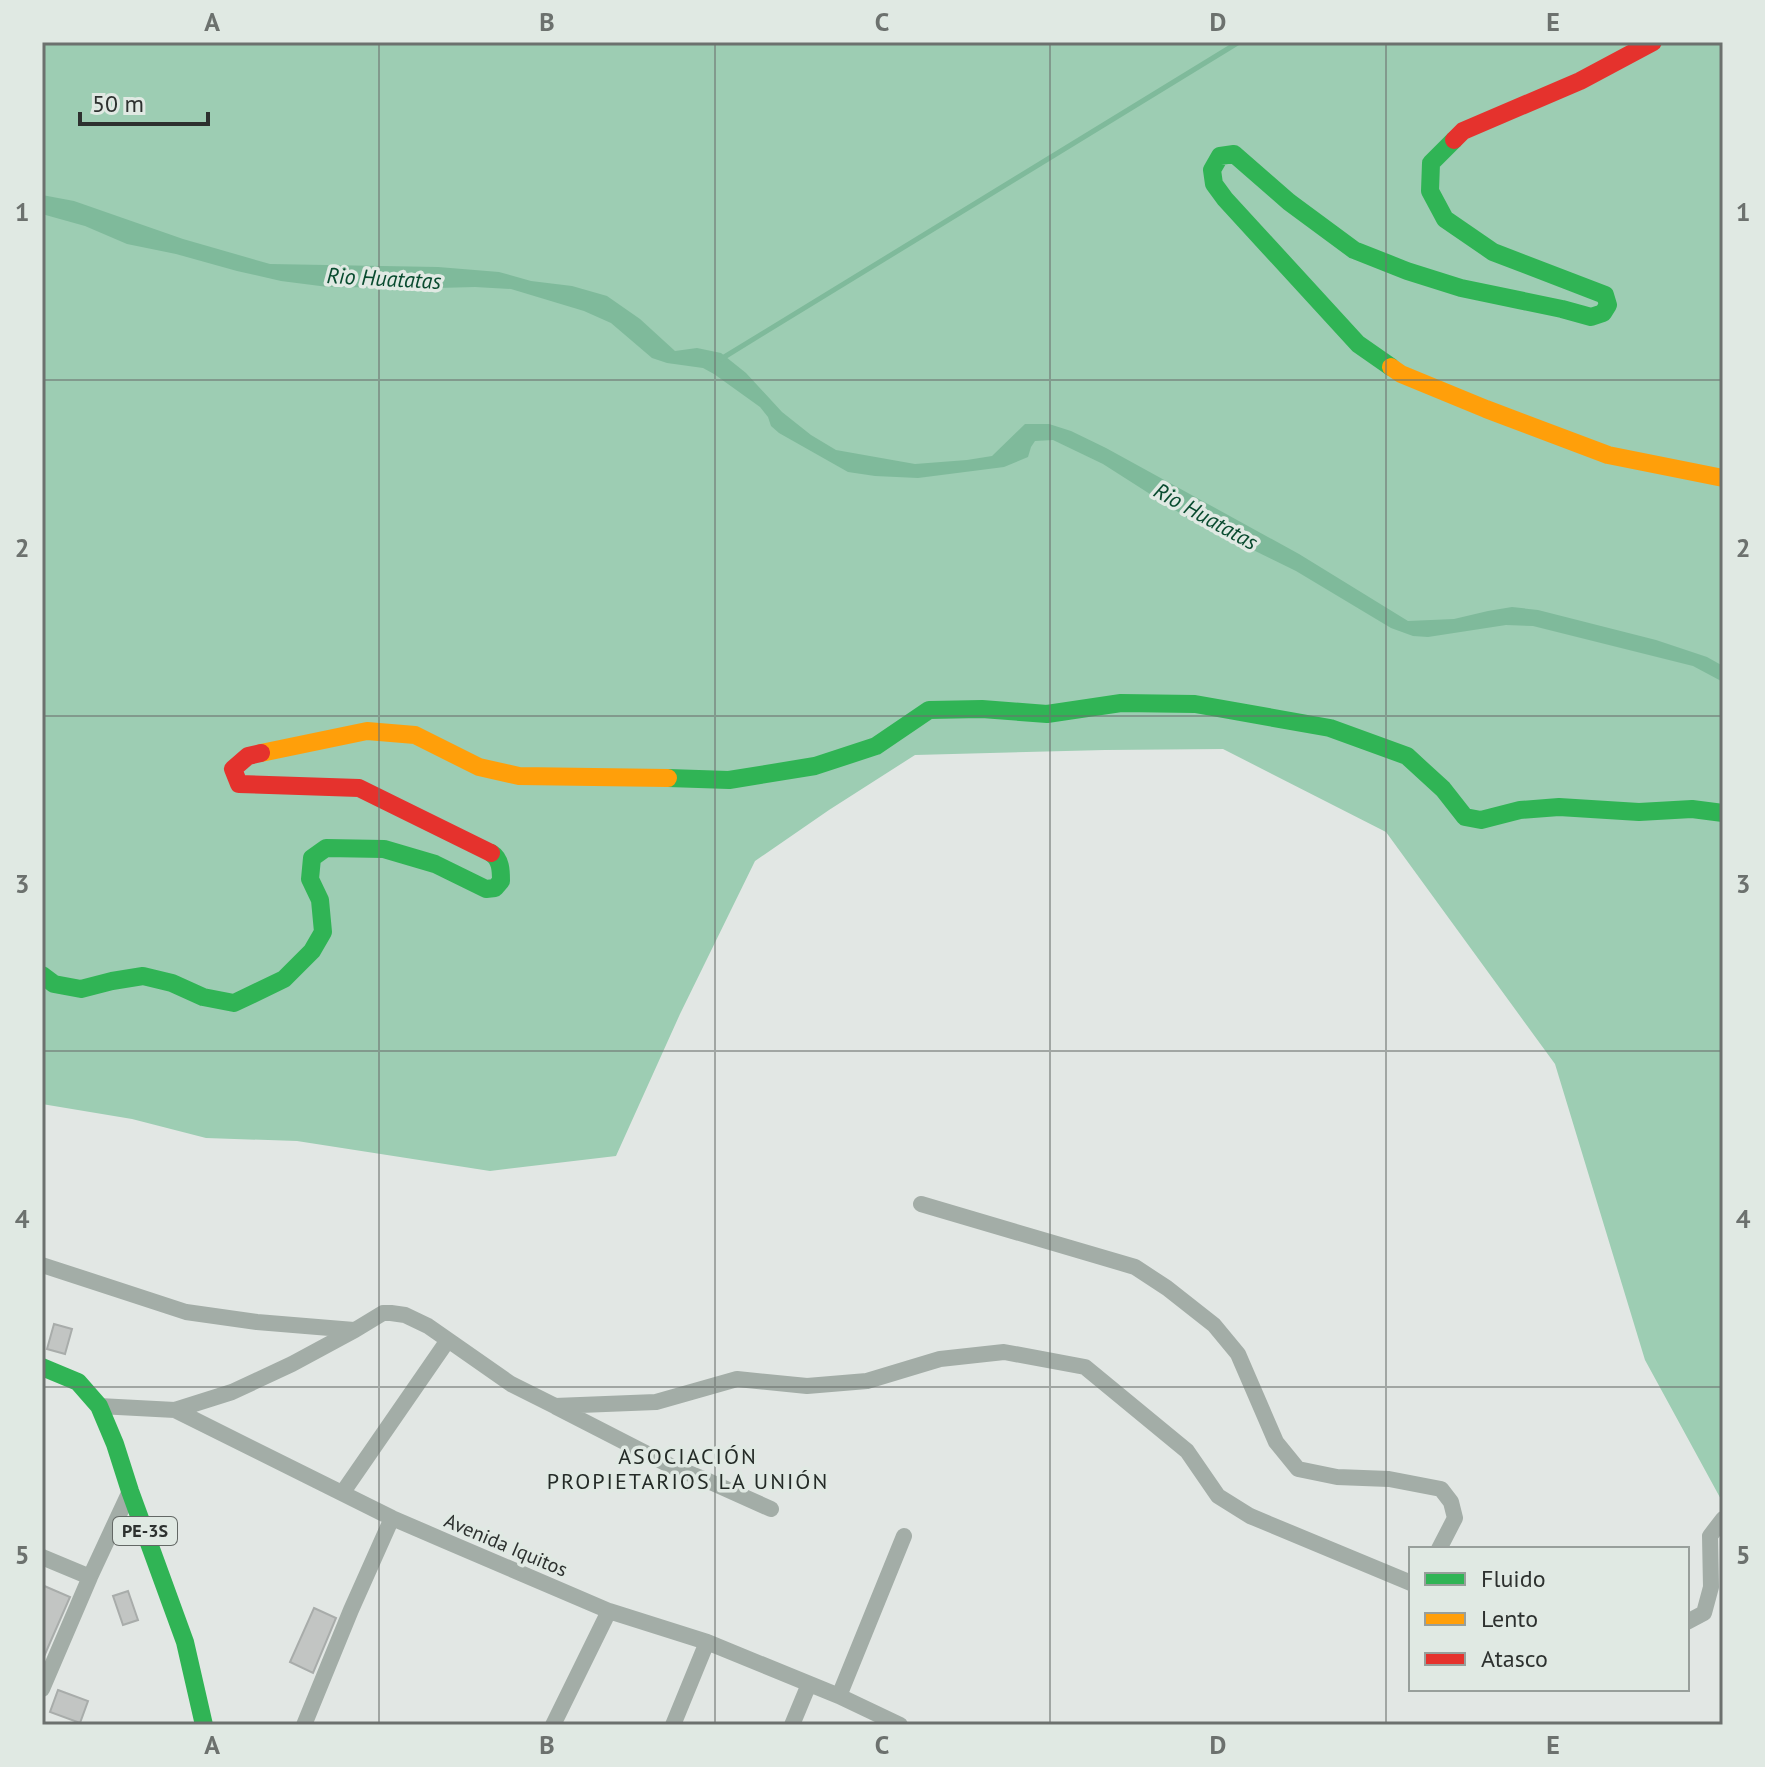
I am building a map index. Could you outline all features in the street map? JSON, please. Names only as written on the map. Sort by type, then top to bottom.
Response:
[{"type":"main road","points":[[1653,42],[1580,81],[1463,131],[1431,163],[1430,191],[1445,219],[1493,252],[1605,295],[1608,305],[1603,313],[1591,317],[1461,288],[1354,250],[1289,202],[1234,154],[1220,156],[1212,170],[1214,184],[1358,344],[1401,374],[1608,455],[1723,478]]},
{"type":"main road","points":[[42,975],[54,984],[81,989],[143,976],[172,983],[203,997],[234,1003],[284,979],[312,951],[323,932],[320,900],[310,879],[312,858],[326,848],[384,849],[435,864],[486,889],[495,888],[501,881],[501,868],[496,856],[359,788],[239,784],[233,769],[248,756],[367,731],[415,735],[479,767],[519,776],[729,780],[815,766],[876,746],[929,710],[982,709],[1047,714],[1121,703],[1195,704],[1330,728],[1407,756],[1443,789],[1465,817],[1481,820],[1520,810],[1559,807],[1639,812],[1692,809],[1723,813]]},
{"type":"main road","name":"PE-3S","points":[[42,1367],[78,1382],[99,1406],[185,1642],[204,1725]]},
{"type":"street","points":[[921,1204],[1135,1267],[1157,1281],[1214,1325],[1238,1354],[1276,1442],[1298,1469],[1337,1477],[1389,1479],[1441,1489],[1451,1502],[1455,1518],[1440,1547]]},
{"type":"street","points":[[42,1265],[186,1312],[257,1322],[355,1330]]},
{"type":"street","points":[[175,1410],[232,1392],[292,1364],[383,1313],[405,1315],[428,1326],[511,1384],[673,1467],[771,1509]]},
{"type":"street","points":[[343,1492],[448,1340]]},
{"type":"street","points":[[555,1406],[656,1402],[737,1379],[807,1386],[867,1381],[940,1359],[1004,1352],[1085,1367],[1187,1451],[1218,1496],[1250,1516],[1409,1582]]},
{"type":"street","name":"Avenida Iquitos","points":[[99,1406],[175,1410],[392,1518],[609,1611],[707,1642],[839,1696],[900,1725]]},
{"type":"street","points":[[42,1689],[130,1491]]},
{"type":"street","points":[[304,1725],[392,1518]]},
{"type":"street","points":[[1689,1621],[1704,1613],[1711,1587],[1710,1536],[1723,1519]]},
{"type":"street","points":[[839,1696],[904,1536]]},
{"type":"street","points":[[42,1557],[90,1577]]},
{"type":"street","points":[[553,1725],[609,1611]]},
{"type":"street","points":[[673,1725],[707,1642]]},
{"type":"street","points":[[792,1725],[809,1684]]},
{"type":"shaded area","points":[[42,42],[1723,42],[1723,1503],[1645,1360],[1555,1064],[1386,832],[1223,749],[915,755],[829,810],[755,861],[680,1014],[616,1156],[490,1171],[297,1141],[206,1138],[132,1119],[42,1104]]},
{"type":"water","points":[[42,195],[74,201],[183,239],[270,264],[438,267],[499,272],[607,296],[640,319],[675,351],[697,348],[721,353],[746,373],[782,412],[836,450],[915,464],[967,460],[992,456],[1025,424],[1049,424],[1106,448],[1299,554],[1408,621],[1454,619],[1512,607],[1538,610],[1656,640],[1707,657],[1723,666],[1723,682],[1693,666],[1533,626],[1506,625],[1428,637],[1413,636],[1391,628],[1296,571],[1186,517],[1103,464],[1053,440],[1035,441],[1028,457],[1004,467],[918,478],[848,472],[779,433],[760,407],[714,374],[703,368],[652,358],[611,323],[584,311],[511,289],[328,287],[281,281],[127,244],[85,226],[42,214]]},
{"type":"building","points":[[54,1324],[72,1329],[65,1354],[47,1349]]},
{"type":"building","points":[[42,1585],[70,1597],[42,1661]]},
{"type":"building","points":[[128,1591],[138,1620],[123,1625],[113,1596]]},
{"type":"building","points":[[314,1608],[336,1618],[313,1673],[290,1662]]},
{"type":"building","points":[[58,1690],[88,1701],[80,1723],[50,1712]]},
{"type":"waterway","name":"Rio Huatatas","points":[[721,359],[1239,42]]},
{"type":"traffic: fast","points":[[1391,367],[1358,344],[1225,199],[1214,184],[1212,170],[1220,156],[1234,154],[1289,202],[1354,250],[1407,271],[1461,288],[1591,317],[1603,313],[1608,305],[1605,295],[1493,252],[1445,219],[1430,191],[1431,163],[1454,140]]},
{"type":"traffic: fast","points":[[668,778],[729,780],[815,766],[876,746],[929,710],[982,709],[1047,714],[1121,703],[1195,704],[1330,728],[1407,756],[1443,789],[1465,817],[1481,820],[1520,810],[1559,807],[1639,812],[1692,809],[1723,813]]},
{"type":"traffic: fast","points":[[42,975],[54,984],[81,989],[143,976],[172,983],[203,997],[234,1003],[284,979],[312,951],[323,932],[320,900],[310,879],[312,858],[326,848],[384,849],[435,864],[486,889],[495,888],[501,881],[499,862],[491,853]]},
{"type":"traffic: fast","points":[[42,1367],[78,1382],[99,1406],[185,1642],[204,1725]]},
{"type":"traffic: slow","points":[[1391,367],[1486,409],[1608,455],[1723,478]]},
{"type":"traffic: slow","points":[[261,753],[367,731],[415,735],[479,767],[519,776],[668,778]]},
{"type":"traffic: jam","points":[[1454,140],[1463,131],[1580,81],[1653,42]]},
{"type":"traffic: jam","points":[[261,753],[248,756],[233,769],[239,784],[359,788],[491,853]]},
{"type":"district","name":"ASOCIACIÓN PROPIETARIOS LA UNIÓN","points":[[688,1468]]}]
